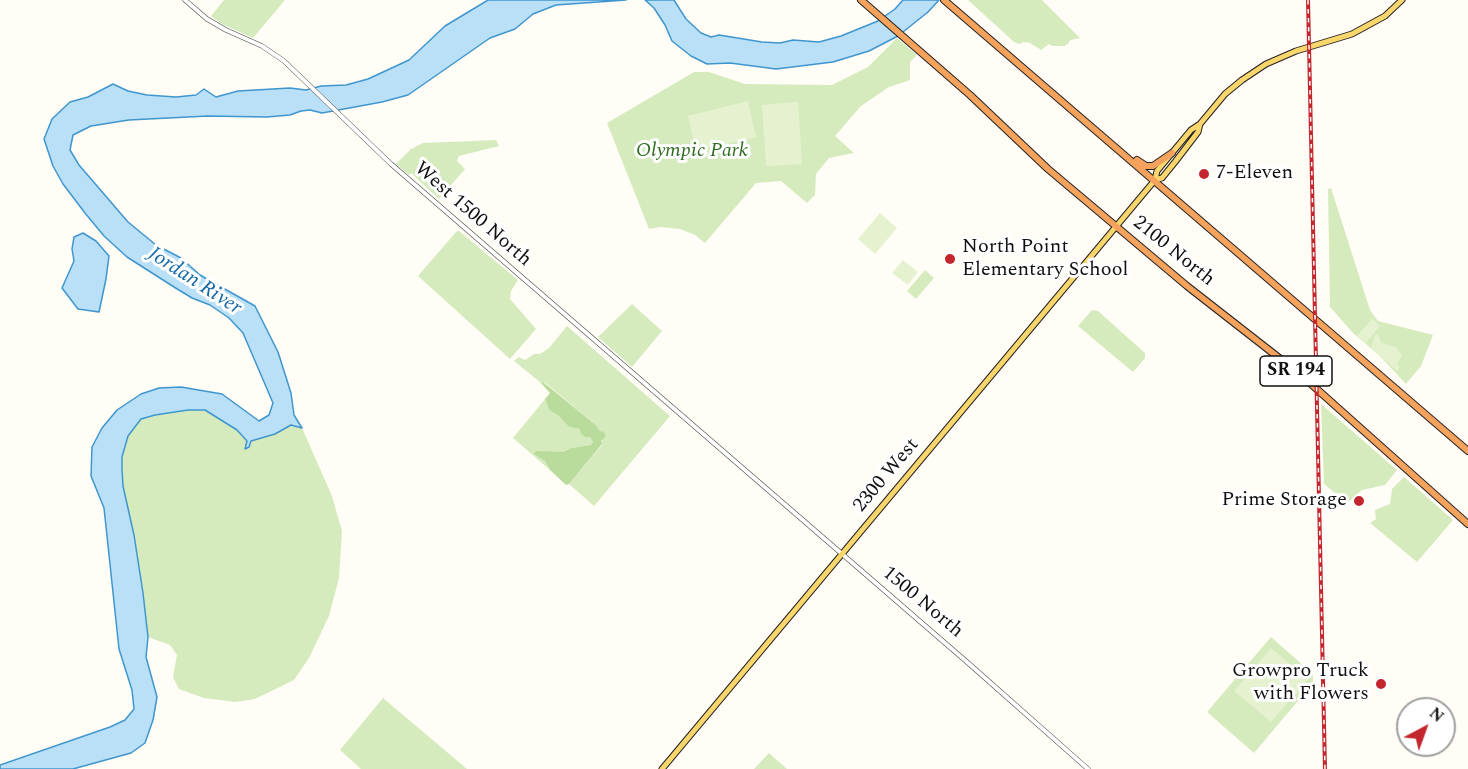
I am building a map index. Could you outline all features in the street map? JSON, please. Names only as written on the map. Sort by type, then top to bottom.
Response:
[{"type":"highway","name":"2100 North","points":[[861,0],[970,95],[1048,169],[1187,286],[1301,375],[1468,524]]},
{"type":"highway","name":"2100 North","points":[[944,0],[1468,451]]},
{"type":"highway","points":[[1108,140],[1148,166],[1157,165],[1172,153]]},
{"type":"main road","points":[[1200,124],[1198,132],[1175,162],[1162,178],[1155,180],[1156,173],[1193,128],[1200,124],[1225,94],[1242,80],[1266,64],[1296,51],[1352,34],[1385,16],[1402,0]]},
{"type":"main road","name":"2300 West","points":[[662,769],[1155,180]]},
{"type":"street","name":"West 1500 North","points":[[185,0],[207,19],[272,52],[391,165],[735,462]]},
{"type":"street","name":"1500 North","points":[[735,462],[1088,769]]},
{"type":"green space","points":[[224,0],[285,0],[253,38],[222,24],[211,16]]},
{"type":"green space","points":[[968,0],[1042,0],[1080,38],[1070,40],[1064,46],[1049,44],[1041,50],[1030,43],[1019,44]]},
{"type":"green space","name":"Olympic Park","points":[[897,38],[917,55],[910,62],[910,80],[889,87],[861,106],[835,136],[854,153],[829,158],[816,174],[815,195],[807,203],[781,181],[756,183],[705,243],[695,235],[680,229],[661,227],[649,229],[607,123],[694,72],[709,72],[745,84],[832,85],[868,67]]},
{"type":"green space","points":[[748,101],[756,137],[696,151],[688,116]]},
{"type":"green space","points":[[798,102],[802,164],[766,166],[762,105]]},
{"type":"green space","points":[[496,140],[499,146],[459,156],[457,161],[465,169],[439,199],[411,173],[409,175],[396,164],[411,149],[423,143]]},
{"type":"green space","points":[[1331,188],[1370,310],[1378,321],[1433,335],[1421,366],[1406,384],[1379,355],[1353,333],[1330,307],[1328,189]]},
{"type":"green space","points":[[880,213],[897,228],[875,254],[858,239]]},
{"type":"green space","points":[[459,231],[518,280],[511,291],[510,299],[536,329],[510,359],[418,276]]},
{"type":"green space","points":[[903,260],[918,272],[908,285],[892,273]]},
{"type":"green space","points":[[925,270],[934,278],[916,299],[907,291]]},
{"type":"green space","points":[[632,304],[662,331],[632,367],[598,337]]},
{"type":"green space","points":[[1092,310],[1098,311],[1145,353],[1145,358],[1133,372],[1078,326]]},
{"type":"green space","points":[[1372,319],[1380,326],[1366,343],[1357,336]]},
{"type":"green space","points":[[567,326],[670,416],[594,506],[569,484],[603,444],[600,431],[548,385],[541,383],[514,361],[519,357],[525,360],[534,354],[540,354],[549,348]]},
{"type":"green space","points":[[1378,334],[1381,343],[1396,347],[1402,355],[1397,364],[1400,367],[1397,371],[1371,347],[1375,335]]},
{"type":"green space","points":[[543,382],[606,436],[601,441],[603,443],[566,485],[550,470],[545,461],[534,454],[536,451],[563,452],[571,448],[591,445],[593,442],[590,437],[581,434],[580,429],[569,427],[559,416],[549,410],[545,399],[550,393],[541,383]]},
{"type":"green space","points":[[545,399],[549,410],[559,416],[569,427],[580,429],[585,437],[590,437],[593,442],[592,445],[571,448],[563,452],[541,452],[540,456],[550,470],[513,438]]},
{"type":"green space","points":[[1321,404],[1397,470],[1385,485],[1362,490],[1347,503],[1324,484]]},
{"type":"green space","points":[[188,410],[205,410],[221,419],[237,430],[247,441],[245,448],[251,441],[275,434],[291,425],[302,428],[332,496],[342,531],[339,578],[329,616],[309,658],[294,680],[255,699],[235,702],[204,698],[179,689],[173,677],[177,655],[170,645],[148,637],[134,535],[123,486],[122,457],[128,436],[141,419]]},
{"type":"green space","points":[[1404,477],[1453,520],[1417,562],[1370,523],[1376,519],[1375,510],[1390,504],[1392,489]]},
{"type":"green space","points":[[1271,637],[1313,674],[1313,683],[1254,753],[1207,712]]},
{"type":"green space","points":[[1271,648],[1308,680],[1271,722],[1234,691]]},
{"type":"green space","points":[[383,698],[467,769],[361,769],[340,750]]},
{"type":"green space","points":[[769,753],[787,769],[754,769]]},
{"type":"water","name":"Jordan River","points":[[488,0],[626,0],[556,5],[533,14],[515,29],[490,38],[408,95],[382,102],[322,113],[310,110],[267,117],[208,116],[129,120],[91,126],[73,135],[70,150],[79,165],[128,222],[156,245],[181,258],[200,275],[255,306],[278,352],[291,393],[294,415],[302,428],[291,425],[275,434],[251,441],[249,447],[245,449],[247,441],[237,430],[205,410],[188,410],[141,419],[128,436],[122,457],[122,469],[123,486],[134,535],[143,593],[148,637],[146,657],[157,697],[153,720],[145,743],[131,753],[73,769],[0,769],[0,765],[110,727],[125,720],[134,709],[132,690],[119,649],[104,508],[91,476],[92,447],[102,428],[117,410],[141,394],[159,388],[181,387],[222,394],[259,421],[269,415],[273,403],[243,333],[229,318],[210,305],[192,298],[127,257],[104,236],[85,213],[63,184],[53,166],[44,139],[52,119],[70,102],[88,97],[113,84],[128,91],[147,95],[176,97],[196,95],[204,89],[216,97],[238,91],[290,88],[306,90],[321,86],[346,85],[368,79],[409,60],[445,26]]},
{"type":"water","points":[[645,0],[674,0],[686,19],[701,33],[711,37],[719,35],[780,43],[793,40],[819,42],[841,36],[878,21],[903,0],[939,0],[898,36],[869,51],[833,62],[776,69],[730,63],[707,64],[691,56],[672,41],[654,8]]},
{"type":"water","points":[[83,233],[96,241],[109,256],[99,312],[78,309],[62,288],[74,261],[72,249],[74,237]]},
{"type":"railway","points":[[1308,0],[1325,769]]},
{"type":"place","name":"7-Eleven","points":[[1204,174]]},
{"type":"place","name":"North Point Elementary School","points":[[950,259]]},
{"type":"place","name":"Prime Storage","points":[[1359,501]]},
{"type":"place","name":"Growpro Truck with Flowers","points":[[1381,684]]}]
